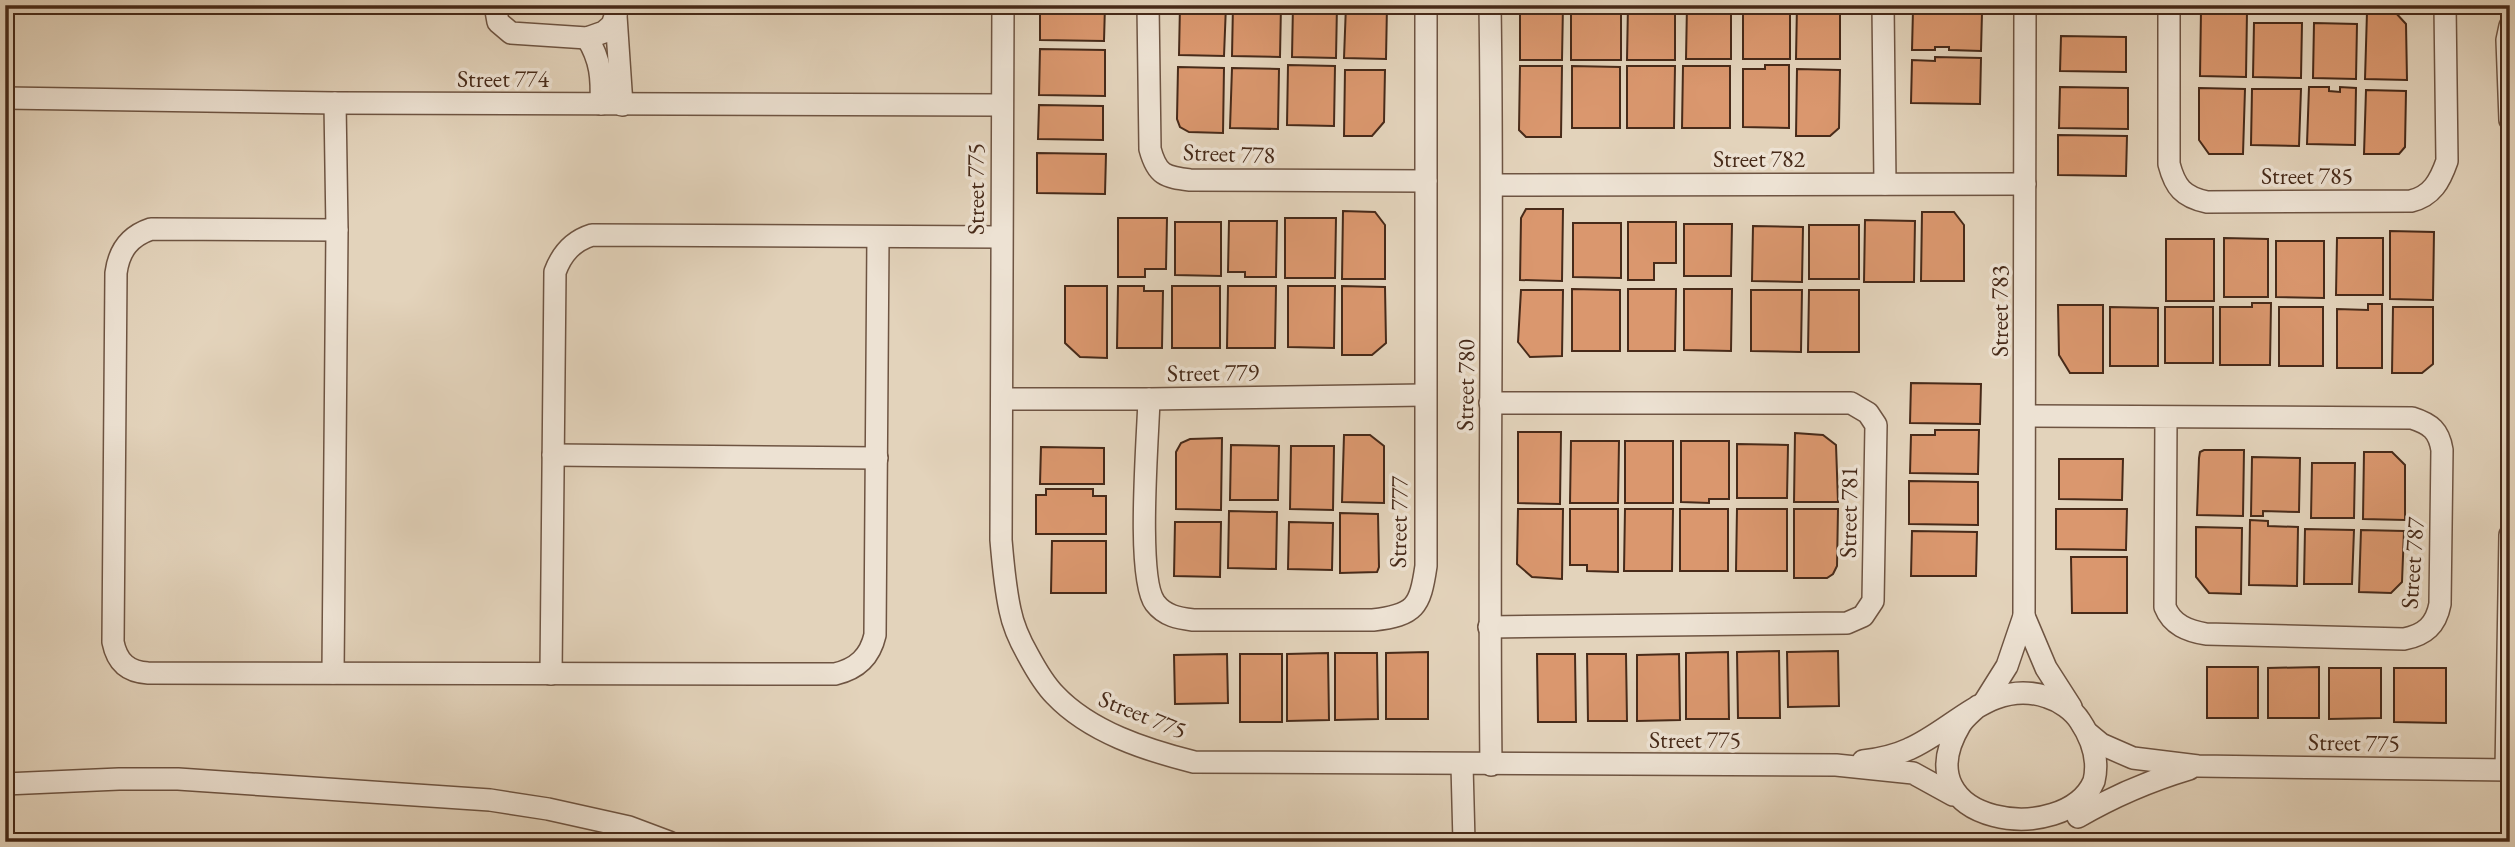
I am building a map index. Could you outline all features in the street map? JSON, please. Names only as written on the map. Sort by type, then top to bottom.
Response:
[{"type":"street","points":[[495,5],[498,22],[511,33],[587,38],[604,32],[618,11]]},
{"type":"street","name":"Street 775","points":[[1003,5],[1001,540],[1010,612],[1021,642],[1054,695],[1081,718],[1154,752],[1194,762],[1836,765],[1913,773],[1953,795]]},
{"type":"street","name":"Street 778","points":[[1148,5],[1150,149],[1158,171],[1169,177],[1190,180],[1426,181]]},
{"type":"street","name":"Street 777","points":[[1149,400],[1144,562],[1154,602],[1171,617],[1193,620],[1373,620],[1397,618],[1414,607],[1422,590],[1426,566],[1426,5]]},
{"type":"street","name":"Street 780","points":[[1490,5],[1493,185],[1489,627],[1491,765]]},
{"type":"street","points":[[1883,5],[1885,184]]},
{"type":"street","name":"Street 783","points":[[1953,795],[1947,771],[1950,746],[1961,724],[1981,704],[2007,666],[2024,616],[2025,5]]},
{"type":"street","name":"Street 785","points":[[2169,5],[2169,164],[2173,181],[2183,191],[2194,199],[2207,202],[2411,201],[2424,198],[2442,176],[2447,161],[2445,5]]},
{"type":"street","points":[[611,104],[618,11]]},
{"type":"street","points":[[2510,26],[2507,40],[2510,120]]},
{"type":"street","points":[[587,38],[599,61],[611,104]]},
{"type":"street","name":"Street 774","points":[[5,98],[335,103],[1001,105]]},
{"type":"street","points":[[334,673],[337,230],[335,103]]},
{"type":"street","name":"Street 782","points":[[1493,185],[2025,184]]},
{"type":"street","points":[[337,230],[161,228],[141,232],[126,245],[117,263],[115,650],[130,670],[148,673],[835,674],[855,668],[869,654],[875,635],[878,237]]},
{"type":"street","points":[[551,674],[555,272],[563,255],[576,243],[592,235],[1001,237]]},
{"type":"street","name":"Street 779","points":[[1002,399],[1149,400],[1425,395]]},
{"type":"street","name":"Street 781","points":[[1489,627],[1847,623],[1863,616],[1873,601],[1876,425],[1868,413],[1851,403],[1490,403]]},
{"type":"street","name":"Street 787","points":[[2025,416],[2413,418],[2426,422],[2440,436],[2442,450],[2440,604],[2438,617],[2429,629],[2419,636],[2404,639],[2206,634],[2180,627],[2165,607],[2166,417]]},
{"type":"street","points":[[553,456],[877,458]]},
{"type":"street","points":[[2508,770],[2510,535]]},
{"type":"street","name":"Street 783","points":[[2024,616],[2046,668],[2089,734]]},
{"type":"street","points":[[1981,704],[2008,693],[2034,692],[2057,700],[2077,716]]},
{"type":"street","name":"Street 775","points":[[1836,765],[1887,757],[1909,749],[1981,704]]},
{"type":"street","points":[[2073,820],[2087,802],[2095,779],[2095,756],[2089,734]]},
{"type":"street","name":"Street 775","points":[[2089,734],[2101,744],[2133,758],[2198,766],[2508,770]]},
{"type":"street","points":[[1462,765],[1464,842]]},
{"type":"street","name":"Street 775","points":[[2042,837],[2053,834],[2073,820],[2133,788],[2198,766]]},
{"type":"street","points":[[5,784],[168,778],[461,797],[548,809],[629,827],[669,842]]},
{"type":"street","points":[[1953,795],[1965,815],[1984,831],[1995,835]]},
{"type":"building","points":[[1040,5],[1105,5],[1104,41],[1040,40]]},
{"type":"building","points":[[1180,5],[1226,5],[1224,56],[1179,55]]},
{"type":"building","points":[[1233,5],[1281,5],[1280,57],[1232,56]]},
{"type":"building","points":[[1293,5],[1337,5],[1336,58],[1292,57]]},
{"type":"building","points":[[1346,5],[1387,5],[1386,59],[1344,58]]},
{"type":"building","points":[[1520,5],[1563,5],[1562,60],[1520,60]]},
{"type":"building","points":[[1571,5],[1621,5],[1621,60],[1571,60]]},
{"type":"building","points":[[1628,5],[1675,5],[1675,60],[1627,60]]},
{"type":"building","points":[[1687,5],[1731,5],[1731,59],[1686,59]]},
{"type":"building","points":[[1743,5],[1790,5],[1790,59],[1743,59]]},
{"type":"building","points":[[1797,5],[1840,5],[1840,59],[1796,59]]},
{"type":"building","points":[[1924,7],[1953,7],[1952,13],[1982,13],[1981,51],[1949,50],[1949,47],[1912,50],[1913,10],[1924,10]]},
{"type":"building","points":[[2201,10],[2247,11],[2246,77],[2200,76]]},
{"type":"building","points":[[2367,12],[2395,12],[2406,24],[2407,80],[2365,79]]},
{"type":"building","points":[[2254,23],[2302,23],[2301,78],[2253,77]]},
{"type":"building","points":[[2314,23],[2357,24],[2356,79],[2313,78]]},
{"type":"building","points":[[2061,36],[2126,37],[2126,72],[2060,71]]},
{"type":"building","points":[[1040,49],[1105,50],[1105,96],[1039,95]]},
{"type":"building","points":[[1935,57],[1981,58],[1980,104],[1911,103],[1912,60],[1935,61]]},
{"type":"building","points":[[1288,65],[1335,66],[1334,126],[1287,125]]},
{"type":"building","points":[[1765,65],[1789,65],[1789,128],[1743,127],[1743,69],[1765,69]]},
{"type":"building","points":[[1520,66],[1562,66],[1561,137],[1526,137],[1519,130]]},
{"type":"building","points":[[1572,66],[1620,67],[1620,128],[1572,128]]},
{"type":"building","points":[[1627,66],[1675,66],[1674,128],[1627,128]]},
{"type":"building","points":[[1683,66],[1730,66],[1730,128],[1682,128]]},
{"type":"building","points":[[1178,67],[1224,68],[1223,133],[1189,132],[1180,127],[1177,119]]},
{"type":"building","points":[[1232,68],[1279,69],[1278,129],[1230,128]]},
{"type":"building","points":[[1797,69],[1840,70],[1839,128],[1830,136],[1796,136]]},
{"type":"building","points":[[1345,70],[1385,70],[1384,122],[1372,136],[1344,136]]},
{"type":"building","points":[[2060,87],[2128,88],[2128,129],[2059,128]]},
{"type":"building","points":[[2309,87],[2329,87],[2329,91],[2340,92],[2340,87],[2356,88],[2355,145],[2307,144]]},
{"type":"building","points":[[2199,88],[2245,89],[2243,154],[2209,154],[2199,140]]},
{"type":"building","points":[[2252,89],[2301,89],[2299,146],[2251,145]]},
{"type":"building","points":[[2366,90],[2406,91],[2405,147],[2399,154],[2364,154]]},
{"type":"building","points":[[1039,105],[1103,106],[1103,140],[1038,139]]},
{"type":"building","points":[[2058,135],[2127,136],[2126,176],[2058,175]]},
{"type":"building","points":[[1037,153],[1106,154],[1105,194],[1037,193]]},
{"type":"building","points":[[1526,209],[1563,209],[1562,281],[1520,280],[1521,218]]},
{"type":"building","points":[[1343,211],[1375,212],[1385,225],[1385,279],[1342,279]]},
{"type":"building","points":[[1922,212],[1954,212],[1964,225],[1964,281],[1921,281]]},
{"type":"building","points":[[1118,218],[1167,218],[1166,269],[1145,269],[1145,277],[1118,277]]},
{"type":"building","points":[[1285,218],[1336,218],[1335,278],[1285,278]]},
{"type":"building","points":[[1865,220],[1915,221],[1914,282],[1864,282]]},
{"type":"building","points":[[1229,221],[1277,221],[1276,277],[1245,277],[1245,272],[1228,272]]},
{"type":"building","points":[[1175,222],[1221,222],[1221,276],[1175,275]]},
{"type":"building","points":[[1628,222],[1676,222],[1676,263],[1654,263],[1654,280],[1628,280]]},
{"type":"building","points":[[1573,223],[1621,223],[1621,278],[1573,277]]},
{"type":"building","points":[[1684,224],[1732,224],[1731,276],[1684,276]]},
{"type":"building","points":[[1809,225],[1859,225],[1859,279],[1809,279]]},
{"type":"building","points":[[1753,226],[1803,227],[1802,282],[1752,281]]},
{"type":"building","points":[[2390,231],[2434,232],[2433,300],[2390,299]]},
{"type":"building","points":[[2224,238],[2268,239],[2268,297],[2224,297]]},
{"type":"building","points":[[2337,238],[2383,238],[2383,295],[2336,295]]},
{"type":"building","points":[[2166,239],[2214,239],[2214,301],[2166,301]]},
{"type":"building","points":[[2276,241],[2324,241],[2324,298],[2276,297]]},
{"type":"building","points":[[1065,286],[1107,286],[1107,358],[1080,357],[1065,343]]},
{"type":"building","points":[[1118,286],[1144,286],[1144,291],[1163,291],[1162,348],[1117,348]]},
{"type":"building","points":[[1172,286],[1220,286],[1220,348],[1172,348]]},
{"type":"building","points":[[1228,286],[1276,286],[1275,348],[1227,348]]},
{"type":"building","points":[[1288,286],[1335,286],[1334,348],[1288,347]]},
{"type":"building","points":[[1342,286],[1385,287],[1386,343],[1372,355],[1342,355]]},
{"type":"building","points":[[1572,289],[1620,290],[1620,351],[1572,351]]},
{"type":"building","points":[[1628,289],[1676,289],[1675,351],[1628,351]]},
{"type":"building","points":[[1684,289],[1732,289],[1731,351],[1684,350]]},
{"type":"building","points":[[1521,290],[1563,290],[1562,356],[1530,357],[1518,342]]},
{"type":"building","points":[[1751,290],[1802,290],[1801,352],[1751,351]]},
{"type":"building","points":[[1809,290],[1859,290],[1859,352],[1808,352]]},
{"type":"building","points":[[2252,303],[2271,303],[2270,365],[2220,365],[2220,307],[2252,307]]},
{"type":"building","points":[[2368,304],[2382,304],[2382,368],[2337,368],[2337,309],[2368,310]]},
{"type":"building","points":[[2058,305],[2103,305],[2103,373],[2070,373],[2059,355]]},
{"type":"building","points":[[2110,307],[2158,308],[2158,366],[2110,366]]},
{"type":"building","points":[[2165,307],[2213,307],[2213,363],[2165,363]]},
{"type":"building","points":[[2279,307],[2323,307],[2323,366],[2279,366]]},
{"type":"building","points":[[2393,307],[2433,307],[2433,364],[2422,373],[2392,373]]},
{"type":"building","points":[[1911,383],[1981,384],[1980,424],[1910,423]]},
{"type":"building","points":[[1935,430],[1979,430],[1978,474],[1910,473],[1911,435],[1935,435]]},
{"type":"building","points":[[1518,432],[1561,432],[1560,504],[1518,503]]},
{"type":"building","points":[[1795,433],[1823,435],[1836,445],[1838,502],[1794,502]]},
{"type":"building","points":[[1344,435],[1370,435],[1384,446],[1384,503],[1342,502]]},
{"type":"building","points":[[1222,438],[1221,510],[1176,509],[1176,452],[1181,443],[1190,439]]},
{"type":"building","points":[[1571,441],[1619,441],[1618,503],[1570,503]]},
{"type":"building","points":[[1625,441],[1673,441],[1673,503],[1625,503]]},
{"type":"building","points":[[1681,441],[1729,441],[1729,499],[1709,499],[1709,503],[1681,502]]},
{"type":"building","points":[[1737,444],[1788,445],[1787,498],[1737,498]]},
{"type":"building","points":[[1231,445],[1279,446],[1278,500],[1230,500]]},
{"type":"building","points":[[1291,446],[1334,446],[1333,510],[1290,509]]},
{"type":"building","points":[[1041,447],[1104,448],[1104,484],[1040,484]]},
{"type":"building","points":[[2244,450],[2243,516],[2197,515],[2199,458],[2200,452]]},
{"type":"building","points":[[2364,452],[2392,452],[2405,465],[2405,520],[2363,519]]},
{"type":"building","points":[[2252,457],[2300,458],[2299,512],[2263,511],[2263,516],[2251,516]]},
{"type":"building","points":[[2059,459],[2123,459],[2122,500],[2059,499]]},
{"type":"building","points":[[2312,463],[2355,463],[2354,518],[2311,518]]},
{"type":"building","points":[[1909,481],[1978,482],[1978,525],[1909,524]]},
{"type":"building","points":[[1046,489],[1093,489],[1093,496],[1106,496],[1106,534],[1036,534],[1036,495],[1046,495]]},
{"type":"building","points":[[1518,509],[1563,509],[1562,579],[1532,577],[1517,564]]},
{"type":"building","points":[[1570,509],[1618,509],[1618,572],[1587,571],[1587,565],[1570,565]]},
{"type":"building","points":[[1625,509],[1673,509],[1672,571],[1624,571]]},
{"type":"building","points":[[1680,509],[1728,509],[1728,571],[1680,571]]},
{"type":"building","points":[[1737,509],[1787,509],[1787,571],[1736,571]]},
{"type":"building","points":[[1794,509],[1838,509],[1837,566],[1827,578],[1794,578]]},
{"type":"building","points":[[2056,509],[2127,509],[2126,550],[2056,549]]},
{"type":"building","points":[[1229,511],[1277,512],[1276,569],[1228,568]]},
{"type":"building","points":[[1340,513],[1378,514],[1377,572],[1340,573]]},
{"type":"building","points":[[2250,520],[2268,521],[2268,526],[2298,527],[2297,586],[2249,585]]},
{"type":"building","points":[[1175,522],[1221,522],[1220,577],[1174,576]]},
{"type":"building","points":[[1289,522],[1333,523],[1332,570],[1288,569]]},
{"type":"building","points":[[2196,527],[2242,528],[2241,594],[2209,593],[2196,577]]},
{"type":"building","points":[[2305,529],[2354,530],[2352,584],[2304,584]]},
{"type":"building","points":[[2361,530],[2404,531],[2402,582],[2391,593],[2359,592]]},
{"type":"building","points":[[1912,531],[1977,532],[1976,576],[1911,576]]},
{"type":"building","points":[[1052,541],[1106,541],[1106,593],[1051,593]]},
{"type":"building","points":[[2071,557],[2127,557],[2127,613],[2072,613]]},
{"type":"building","points":[[1779,651],[1780,718],[1738,718],[1737,652]]},
{"type":"building","points":[[1838,651],[1839,706],[1788,707],[1787,652]]},
{"type":"building","points":[[1428,652],[1428,719],[1386,719],[1386,653]]},
{"type":"building","points":[[1728,652],[1729,719],[1686,719],[1686,653]]},
{"type":"building","points":[[1328,653],[1329,720],[1287,721],[1287,654]]},
{"type":"building","points":[[1335,653],[1377,653],[1378,719],[1335,720]]},
{"type":"building","points":[[1227,654],[1228,703],[1175,704],[1174,655]]},
{"type":"building","points":[[1240,654],[1282,654],[1282,722],[1240,722]]},
{"type":"building","points":[[1537,654],[1575,654],[1576,722],[1538,722]]},
{"type":"building","points":[[1587,654],[1626,654],[1627,721],[1588,721]]},
{"type":"building","points":[[1679,654],[1680,720],[1637,721],[1637,655]]},
{"type":"building","points":[[2207,667],[2258,667],[2258,718],[2207,718]]},
{"type":"building","points":[[2319,667],[2319,718],[2268,718],[2268,668]]},
{"type":"building","points":[[2329,668],[2381,668],[2381,718],[2329,719]]},
{"type":"building","points":[[2394,668],[2446,668],[2446,723],[2394,722]]}]
